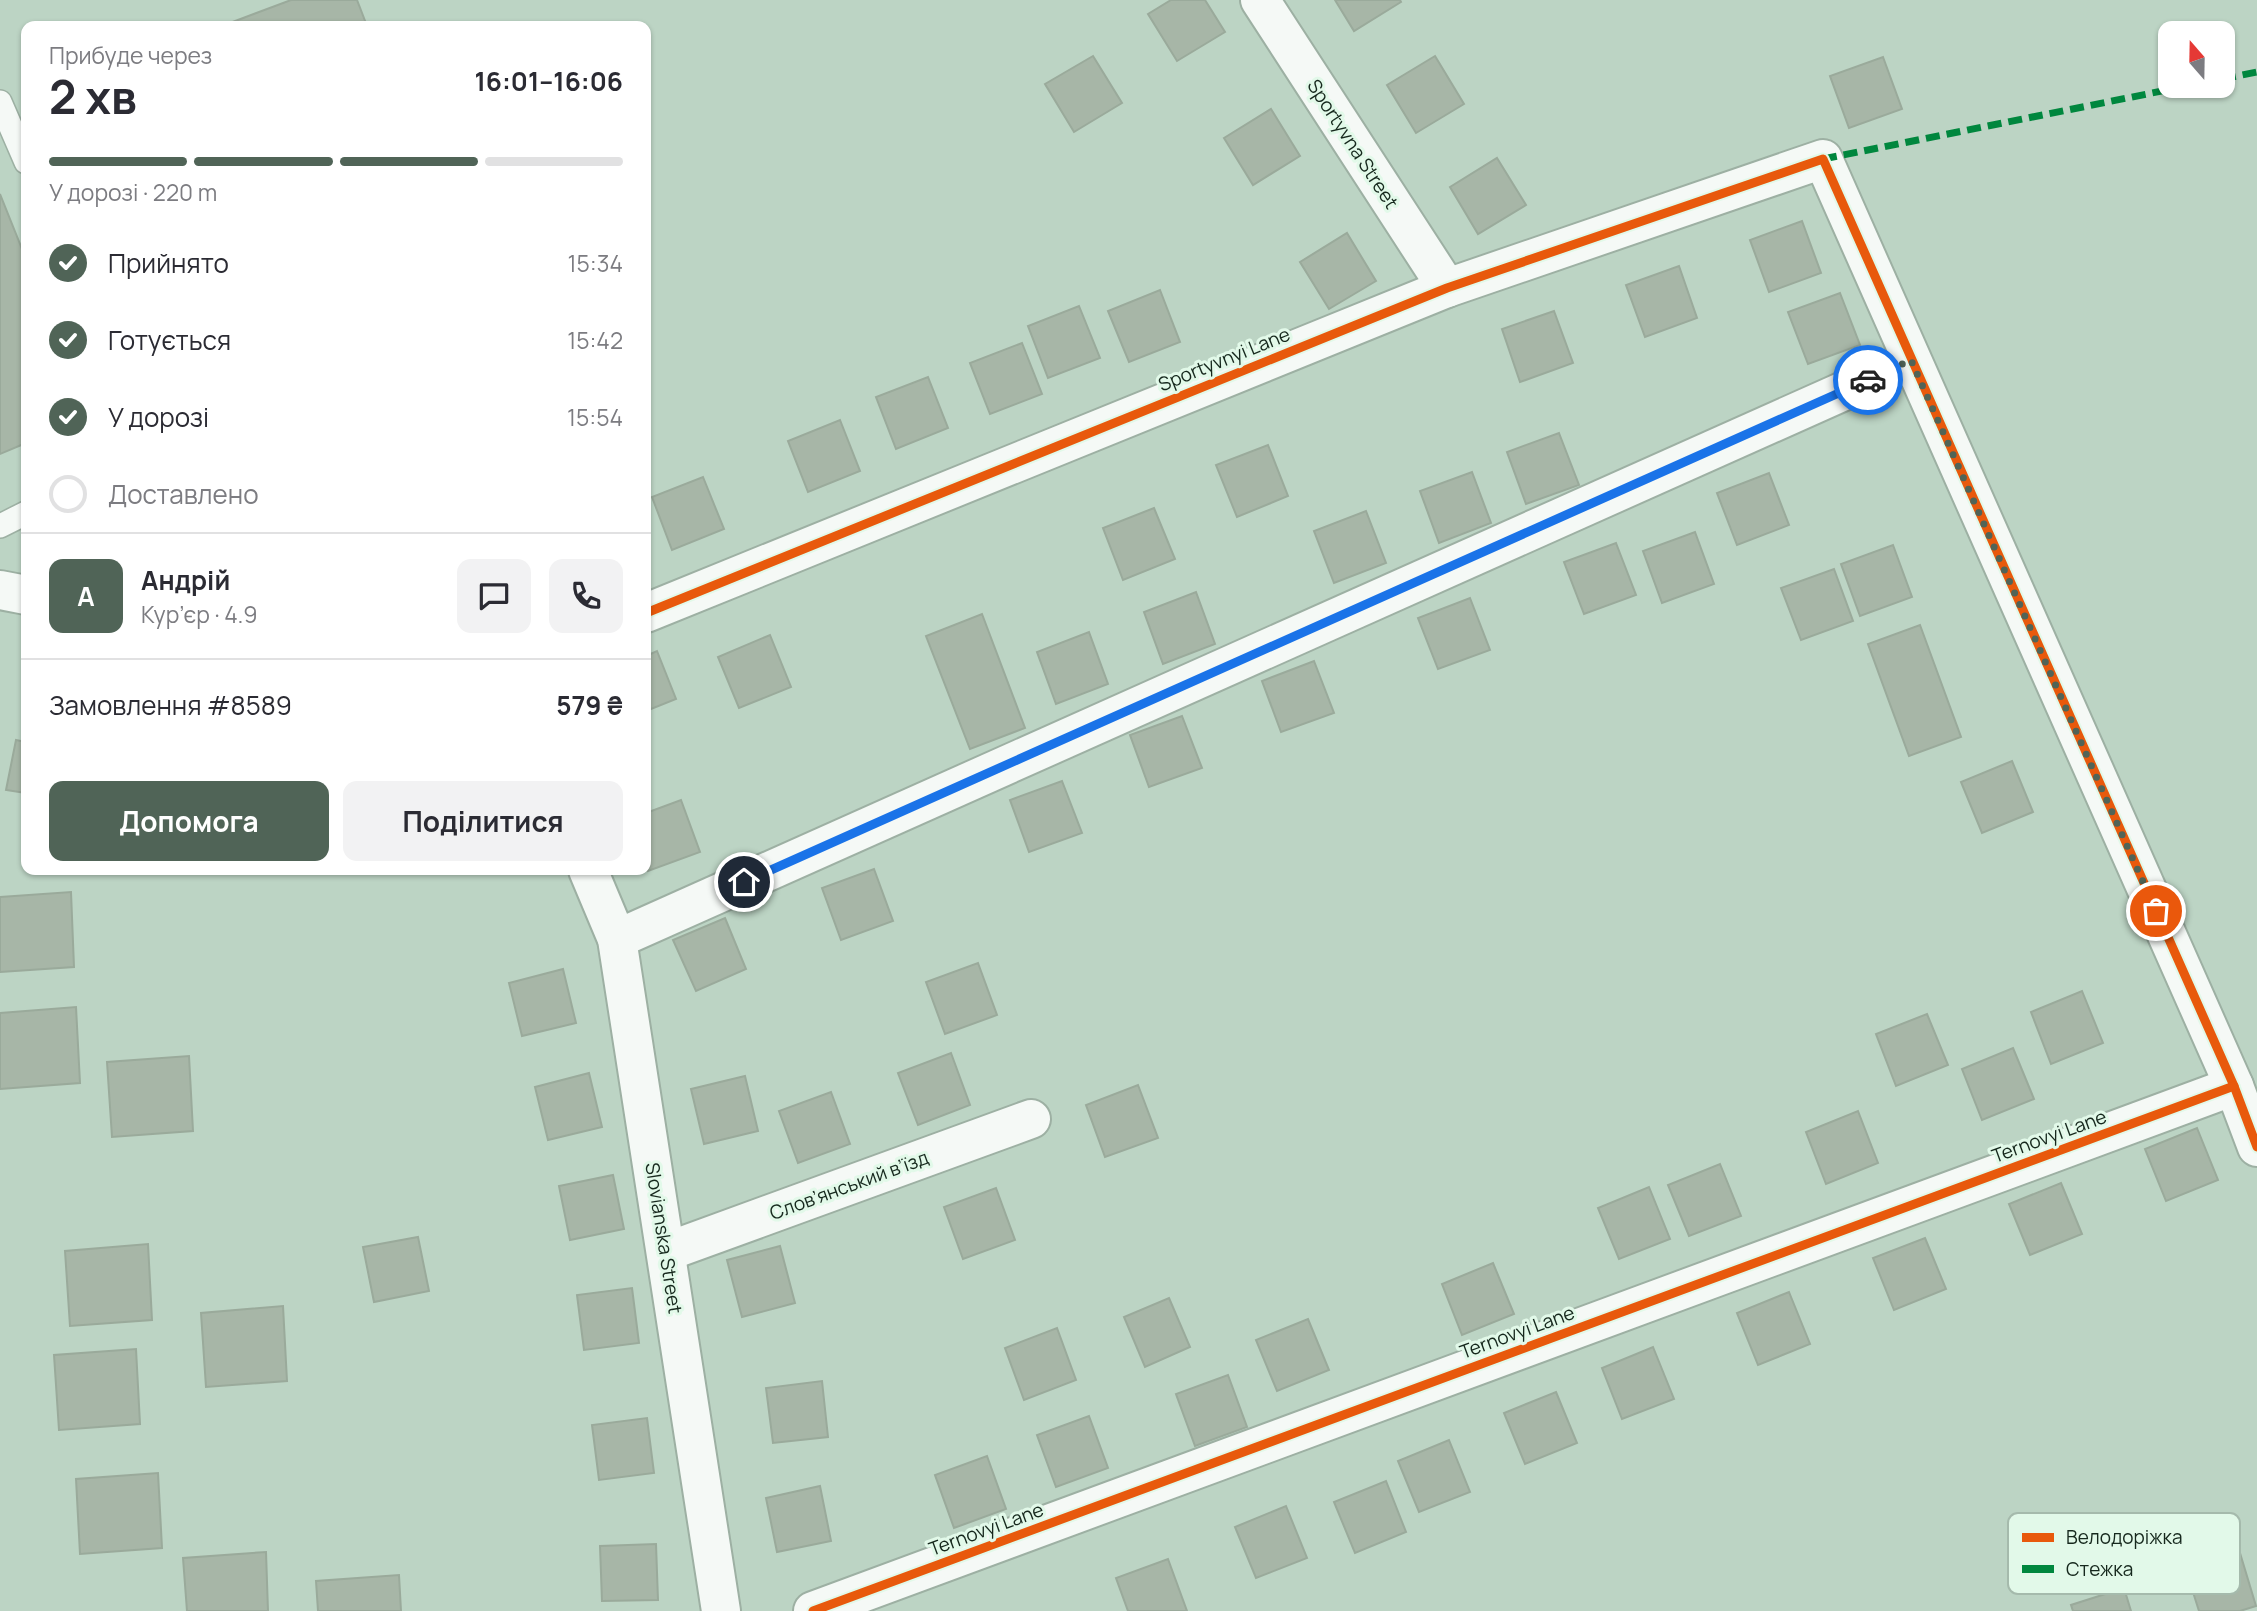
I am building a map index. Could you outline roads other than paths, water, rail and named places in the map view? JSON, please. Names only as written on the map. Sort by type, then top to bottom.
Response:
[{"type":"street","name":"Sportyvna Street","points":[[1259,0],[1447,288]]},
{"type":"street","name":"Sportyvnyi Lane","points":[[651,611],[1447,288],[1823,159],[1911,360]]},
{"type":"street","points":[[617,939],[1911,360],[2234,1086],[2257,1147]]},
{"type":"street","points":[[0,590],[21,594]]},
{"type":"street","name":"Slovianska Street","points":[[590,875],[617,939],[721,1611]]},
{"type":"street","name":"Ternovyi Lane","points":[[813,1611],[2234,1086]]},
{"type":"street","name":"Слов’янський в’їзд","points":[[666,1252],[1031,1119]]},
{"type":"lane","points":[[0,103],[21,151]]},
{"type":"lane","points":[[0,526],[21,516]]}]
